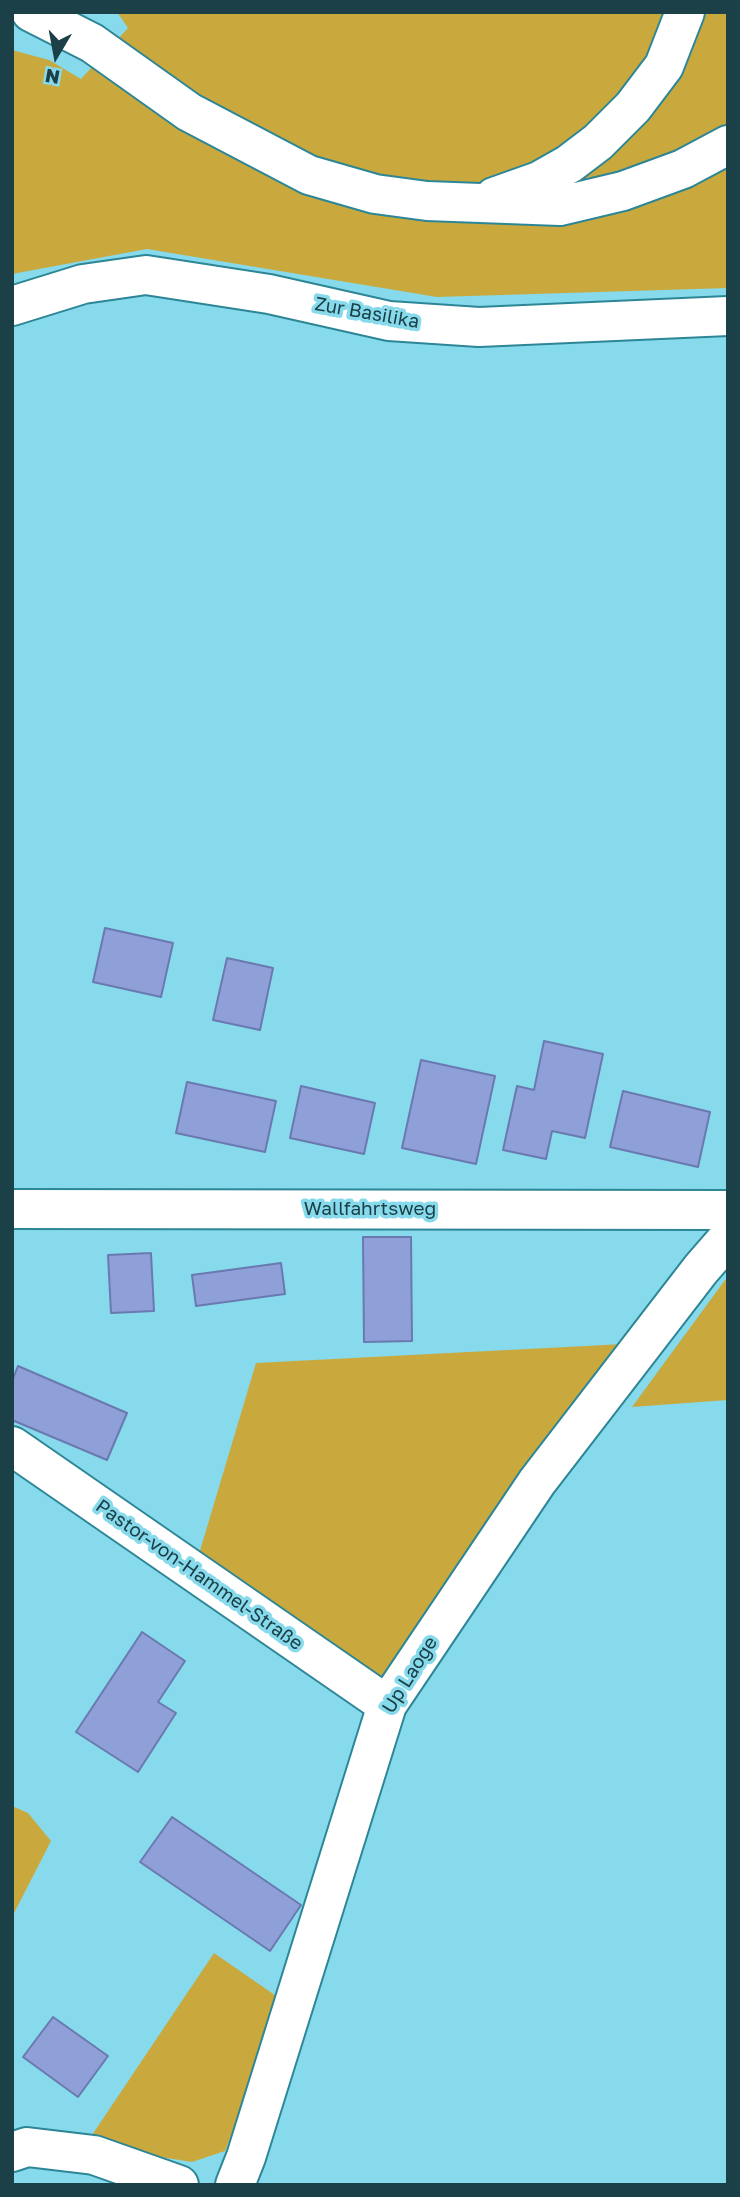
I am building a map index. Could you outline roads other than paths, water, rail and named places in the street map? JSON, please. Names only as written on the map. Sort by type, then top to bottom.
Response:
[{"type":"main road","points":[[475,204],[539,181],[569,164],[597,142],[633,107],[664,66],[685,12]]},
{"type":"main road","points":[[36,14],[92,43],[189,112],[309,175],[375,194],[426,201],[560,206],[623,191],[683,170],[728,145]]},
{"type":"main road","name":"Zur Basilika","points":[[12,306],[83,284],[146,275],[269,294],[389,321],[479,327],[728,316]]},
{"type":"main road","name":"Wallfahrtsweg","points":[[12,1209],[728,1210]]},
{"type":"main road","name":"Up Laoge","points":[[235,2185],[387,1705],[537,1482],[701,1269],[728,1238]]},
{"type":"main road","name":"Pastor-von-Hammel-Straße","points":[[12,1446],[387,1705]]},
{"type":"main road","points":[[12,2152],[27,2147],[94,2155],[179,2185]]}]
